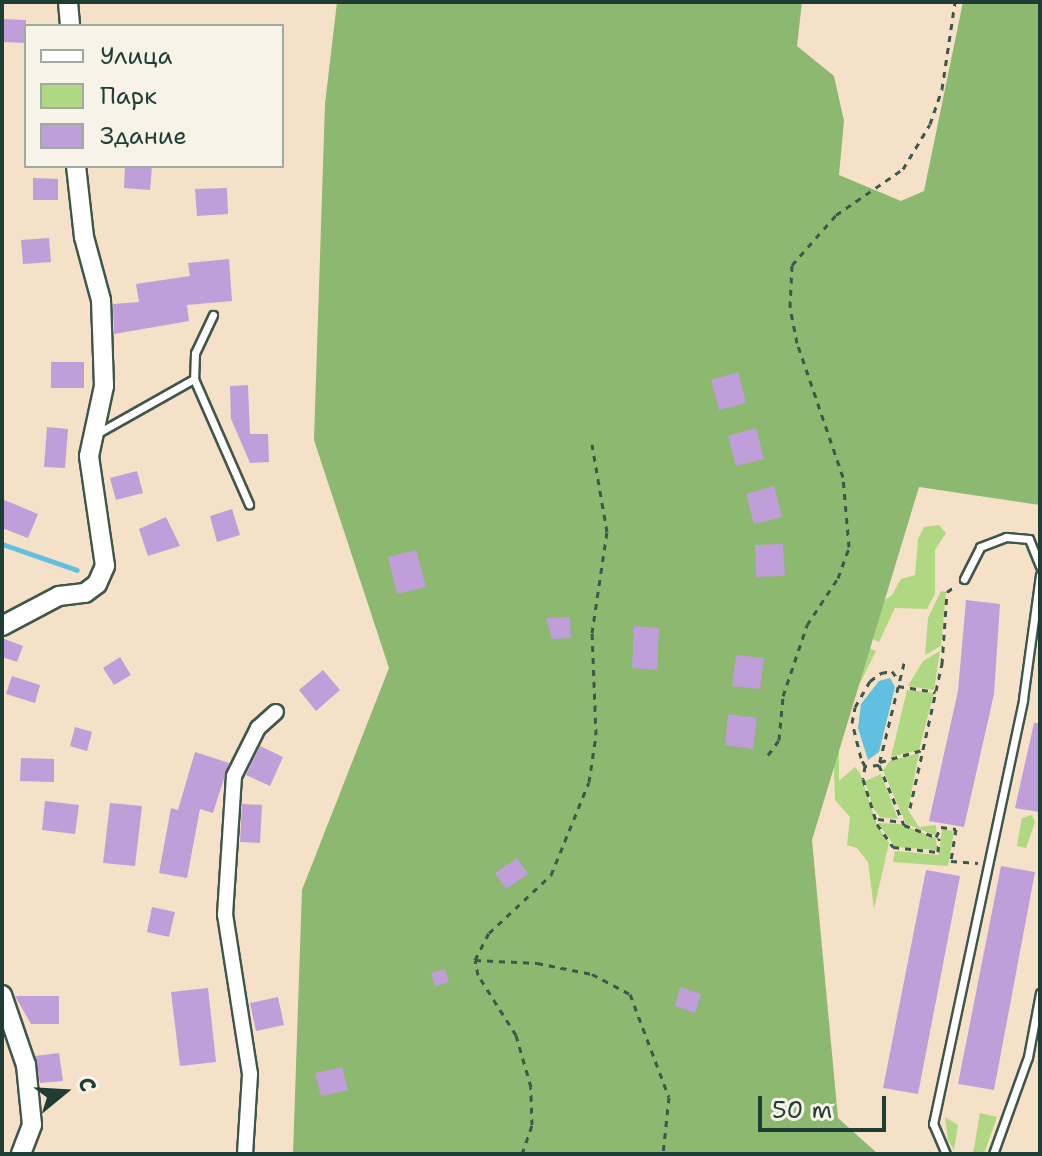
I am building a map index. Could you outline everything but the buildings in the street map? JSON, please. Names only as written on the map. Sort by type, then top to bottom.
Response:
[{"type":"street","points":[[68,2],[70,24]]},
{"type":"street","points":[[2,626],[15,615],[97,584],[105,566],[105,545],[92,499],[93,436],[104,386],[101,300],[84,237],[76,168]]},
{"type":"street","points":[[245,1154],[250,1074],[225,915],[234,776],[258,728],[276,712]]},
{"type":"street","points":[[3,1004],[26,1065],[32,1125],[21,1154]]},
{"type":"lane","points":[[213,315],[195,353],[194,379],[249,504]]},
{"type":"lane","points":[[93,436],[194,379]]},
{"type":"lane","points":[[964,579],[980,547],[1006,537],[1029,539],[1040,566]]},
{"type":"lane","points":[[946,1154],[933,1124],[1023,699],[1040,575]]},
{"type":"lane","points":[[993,1154],[1028,1057],[1040,993]]},
{"type":"path","points":[[768,755],[779,740],[783,696],[807,625],[838,578],[849,547],[843,477],[797,343],[790,307],[792,265],[836,215],[903,169],[930,124],[942,89],[955,2]]},
{"type":"path","points":[[522,1154],[532,1125],[531,1087],[516,1035],[478,975],[475,960],[489,933],[551,875],[589,782],[596,735],[592,633],[607,532],[592,444]]},
{"type":"path","points":[[910,808],[936,692],[947,592],[964,579]]},
{"type":"path","points":[[901,822],[880,763],[904,663]]},
{"type":"path","points":[[936,692],[899,683],[892,671],[881,673],[855,707],[852,723],[865,766],[863,779],[876,818],[896,849],[938,852],[941,827],[956,829],[951,861],[986,864]]},
{"type":"path","points":[[865,766],[922,750]]},
{"type":"path","points":[[876,818],[901,822],[939,837]]},
{"type":"path","points":[[475,960],[537,963],[592,974],[630,994],[669,1097],[663,1154]]},
{"type":"green space","points":[[337,2],[802,2],[797,46],[834,76],[844,121],[839,175],[901,201],[924,191],[963,2],[1040,2],[1040,505],[919,487],[812,840],[838,1118],[878,1154],[293,1154],[302,890],[389,668],[314,440],[325,104]]},
{"type":"green space","points":[[939,525],[946,533],[935,550],[935,594],[927,609],[895,608],[879,642],[868,637],[865,646],[876,651],[839,725],[839,781],[855,767],[860,773],[877,825],[889,843],[874,909],[868,862],[857,848],[847,845],[850,817],[835,800],[833,741],[823,713],[871,609],[892,595],[901,579],[915,575],[918,539],[924,527]]},
{"type":"green space","points":[[941,591],[946,592],[941,646],[925,655],[928,618]]},
{"type":"green space","points":[[940,651],[934,690],[908,686],[923,661]]},
{"type":"green space","points":[[907,690],[934,693],[919,750],[891,757]]},
{"type":"green space","points":[[919,753],[908,810],[919,827],[936,825],[937,836],[906,824],[883,770],[890,761]]},
{"type":"green space","points":[[881,774],[898,819],[880,817],[873,808],[865,781]]},
{"type":"green space","points":[[1032,815],[1035,822],[1026,848],[1017,846],[1022,818]]},
{"type":"green space","points":[[878,823],[900,824],[936,838],[937,850],[895,847]]},
{"type":"green space","points":[[942,829],[954,831],[948,866],[893,862],[895,851],[939,855]]},
{"type":"green space","points":[[980,1113],[997,1117],[984,1154],[973,1154]]},
{"type":"green space","points":[[945,1117],[958,1125],[954,1150],[948,1140]]},
{"type":"water","points":[[890,678],[895,687],[879,752],[868,760],[858,728],[861,704],[879,681]]},
{"type":"waterway","points":[[2,544],[77,570]]}]
